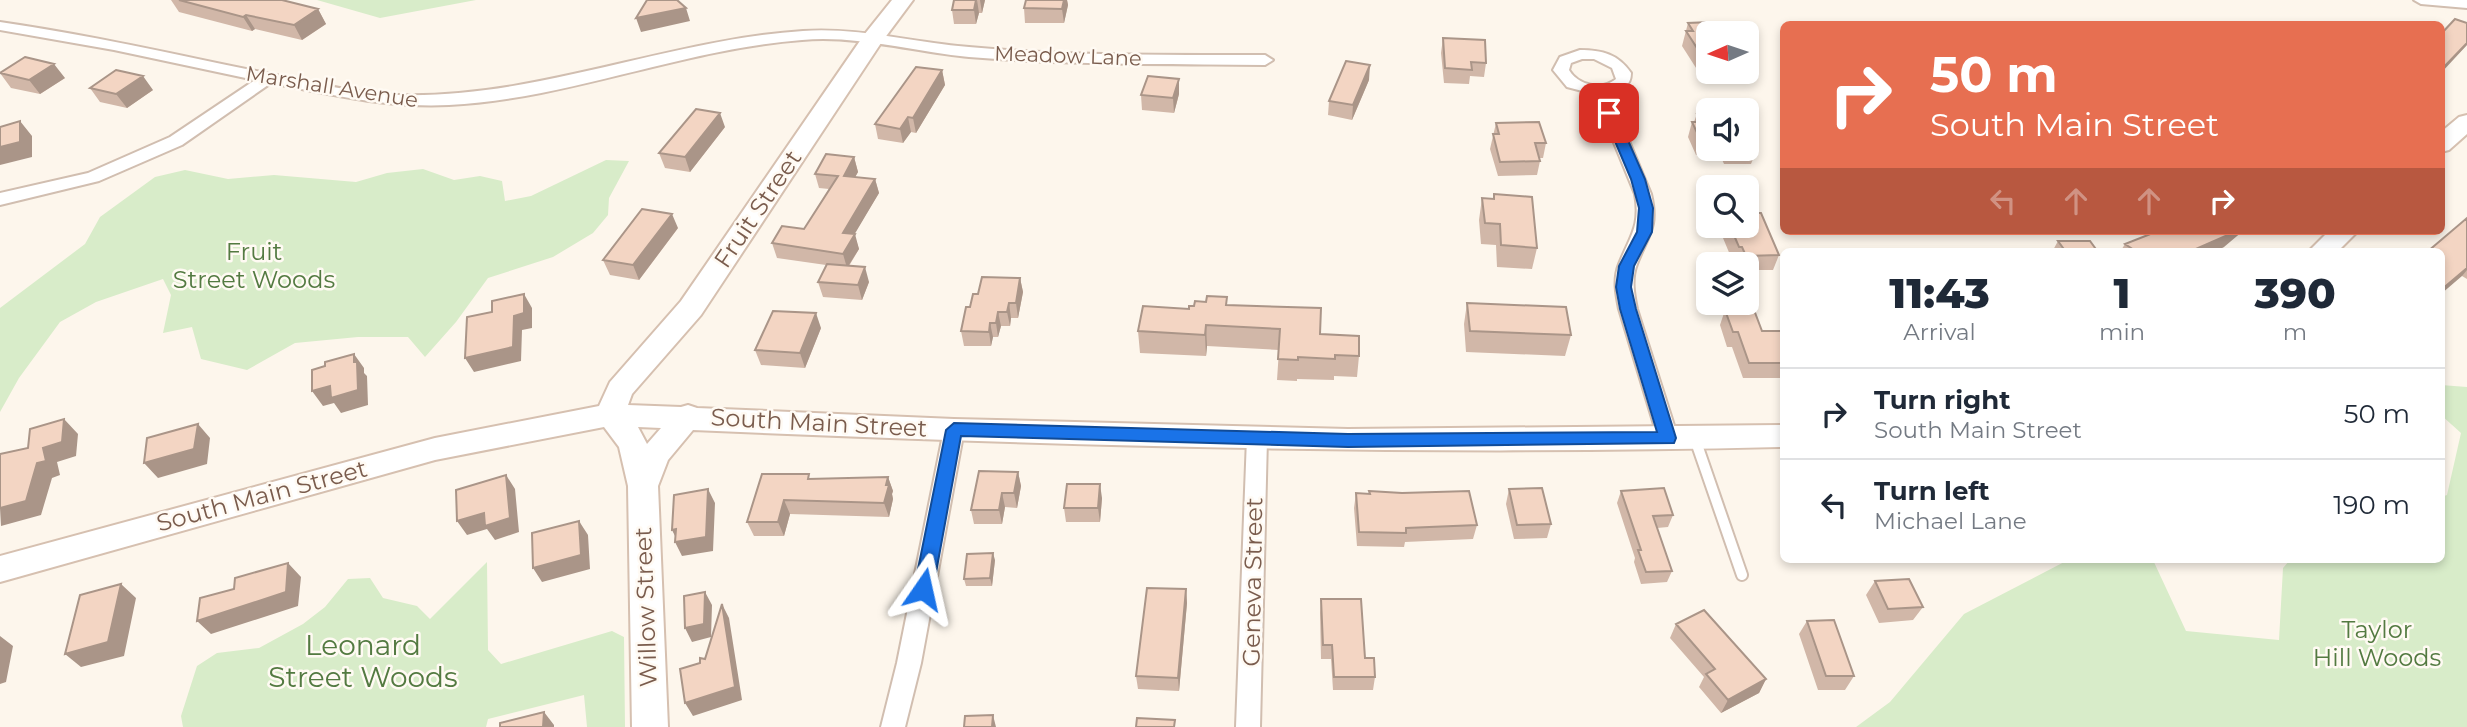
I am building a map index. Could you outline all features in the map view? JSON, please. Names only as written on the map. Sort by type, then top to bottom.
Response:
[{"type":"main road","name":"Fruit Street","points":[[610,415],[620,389],[691,308],[872,40],[904,0]]},
{"type":"main road","points":[[2445,141],[2467,122]]},
{"type":"main road","points":[[2326,248],[2340,235]]},
{"type":"main road","name":"South Main Street","points":[[0,569],[435,449],[610,415],[688,416],[954,430],[1348,440],[1780,436]]},
{"type":"main road","points":[[610,415],[627,431],[634,444],[643,486]]},
{"type":"main road","points":[[643,486],[654,455],[688,416]]},
{"type":"main road","name":"Willow Street","points":[[643,486],[650,727]]},
{"type":"street","points":[[2421,0],[2467,4]]},
{"type":"street","name":"Marshall Avenue","points":[[0,26],[394,100],[471,99],[778,37],[838,35],[872,40]]},
{"type":"street","name":"Meadow Lane","points":[[872,40],[965,52],[1043,57],[1265,60]]},
{"type":"street","points":[[0,200],[93,177],[176,141],[269,78]]},
{"type":"street","points":[[1600,90],[1638,179],[1646,208],[1644,232],[1627,266],[1624,287],[1628,309],[1681,438]]},
{"type":"street","points":[[893,727],[909,663],[954,430]]},
{"type":"street","name":"Geneva Street","points":[[1248,727],[1257,438]]},
{"type":"lane","points":[[1681,438],[1742,575]]},
{"type":"green space","points":[[317,0],[476,0],[380,18]]},
{"type":"green space","name":"Fruit Street Woods","points":[[606,160],[629,161],[609,198],[608,215],[593,233],[553,257],[488,278],[456,322],[425,357],[408,337],[358,337],[295,343],[247,370],[201,359],[192,327],[163,333],[171,295],[163,279],[96,302],[60,322],[19,378],[0,412],[0,308],[85,244],[100,217],[155,177],[185,170],[228,179],[274,175],[356,182],[387,173],[423,169],[454,180],[480,176],[502,181],[505,201],[531,196]]},
{"type":"green space","name":"Taylor Hill Woods","points":[[2445,385],[2467,387],[2467,727],[1856,727],[1890,702],[1964,614],[2062,563],[2154,563],[2186,631],[2279,640],[2283,568],[2287,563],[2445,563],[2445,496],[2461,433],[2445,419]]},
{"type":"green space","name":"Leonard Street Woods","points":[[487,562],[488,650],[501,664],[612,631],[624,637],[625,727],[587,727],[584,695],[488,719],[486,727],[183,727],[181,716],[197,666],[217,653],[259,648],[303,624],[325,607],[348,579],[370,578],[383,598],[417,606],[430,619]]},
{"type":"building","points":[[179,0],[282,0],[318,9],[294,25],[246,15],[243,17]]},
{"type":"building","points":[[647,0],[677,0],[686,8],[636,18]]},
{"type":"building","points":[[954,0],[976,0],[974,10],[952,10]]},
{"type":"building","points":[[1026,0],[1064,0],[1062,9],[1024,8]]},
{"type":"building","points":[[2455,19],[2467,23],[2467,43],[2445,66],[2445,30]]},
{"type":"building","points":[[1688,23],[1696,23],[1696,46],[1686,31],[1693,31]]},
{"type":"building","points":[[1443,38],[1485,40],[1486,63],[1471,62],[1472,70],[1445,68]]},
{"type":"building","points":[[25,57],[54,64],[29,80],[0,73]]},
{"type":"building","points":[[1346,61],[1370,65],[1353,105],[1329,101]]},
{"type":"building","points":[[916,67],[942,70],[913,118],[908,117],[900,129],[875,124]]},
{"type":"building","points":[[116,70],[143,76],[116,94],[90,88]]},
{"type":"building","points":[[1148,76],[1179,79],[1173,98],[1141,95]]},
{"type":"building","points":[[696,109],[720,113],[685,157],[659,153]]},
{"type":"building","points":[[20,121],[20,142],[0,147],[0,127]]},
{"type":"building","points":[[1539,122],[1546,143],[1535,143],[1540,161],[1500,162],[1493,134],[1499,134],[1496,123]]},
{"type":"building","points":[[826,154],[854,157],[844,176],[875,179],[843,233],[855,234],[843,254],[772,243],[782,226],[804,229],[838,176],[815,174]]},
{"type":"building","points":[[1494,194],[1532,197],[1537,248],[1501,245],[1500,224],[1485,223],[1482,198],[1494,199]]},
{"type":"building","points":[[642,209],[672,214],[633,265],[603,260]]},
{"type":"building","points":[[1761,213],[1779,255],[1759,256],[1759,252],[1744,252],[1735,238],[1759,238]]},
{"type":"building","points":[[2467,218],[2467,268],[2445,287],[2445,248],[2432,248]]},
{"type":"building","points":[[2148,235],[2228,235],[2198,248],[2131,248],[2125,244]]},
{"type":"building","points":[[2058,241],[2090,241],[2095,248],[2063,248]]},
{"type":"building","points":[[827,264],[865,267],[858,285],[818,282]]},
{"type":"building","points":[[982,277],[1020,278],[1016,303],[1009,303],[1007,312],[998,312],[996,323],[990,323],[989,332],[961,331],[966,307],[970,307],[973,294],[978,294]]},
{"type":"building","points":[[524,294],[524,313],[514,316],[513,347],[465,358],[467,317],[492,312],[492,301]]},
{"type":"building","points":[[1207,296],[1227,297],[1226,305],[1321,308],[1320,334],[1359,336],[1359,356],[1335,355],[1335,359],[1278,359],[1280,329],[1206,325],[1205,335],[1138,331],[1143,306],[1189,309],[1189,306],[1194,306],[1195,301],[1206,302]]},
{"type":"building","points":[[1467,303],[1566,307],[1571,335],[1470,331]]},
{"type":"building","points":[[773,311],[816,313],[800,353],[755,350]]},
{"type":"building","points":[[1727,315],[1756,315],[1762,331],[1780,331],[1780,363],[1749,363],[1738,332],[1733,332]]},
{"type":"building","points":[[354,354],[358,390],[331,398],[330,386],[312,391],[312,370],[325,366],[325,362]]},
{"type":"building","points":[[64,419],[62,442],[43,448],[46,461],[37,463],[26,501],[0,508],[0,454],[28,448],[30,429]]},
{"type":"building","points":[[198,424],[194,449],[144,463],[147,438]]},
{"type":"building","points":[[979,471],[1018,472],[1014,493],[1002,493],[999,510],[971,510]]},
{"type":"building","points":[[762,474],[809,474],[808,479],[888,477],[886,485],[889,485],[884,503],[784,500],[778,522],[747,522]]},
{"type":"building","points":[[506,475],[510,518],[485,526],[484,513],[457,521],[456,490]]},
{"type":"building","points":[[1067,484],[1100,484],[1098,508],[1064,508]]},
{"type":"building","points":[[1542,488],[1551,524],[1517,525],[1509,489]]},
{"type":"building","points":[[1664,488],[1673,515],[1653,516],[1672,571],[1646,572],[1621,491]]},
{"type":"building","points":[[708,489],[706,537],[675,542],[676,529],[672,530],[674,495]]},
{"type":"building","points":[[1369,491],[1469,491],[1477,525],[1406,528],[1406,533],[1359,532],[1356,493],[1370,494]]},
{"type":"building","points":[[579,521],[581,555],[533,568],[532,533]]},
{"type":"building","points":[[993,553],[990,578],[964,579],[967,554]]},
{"type":"building","points":[[288,563],[286,592],[197,621],[200,598],[234,589],[235,578]]},
{"type":"building","points":[[1909,579],[1923,607],[1888,609],[1875,581]]},
{"type":"building","points":[[121,584],[108,642],[65,654],[80,595]]},
{"type":"building","points":[[1147,588],[1186,589],[1178,678],[1136,676]]},
{"type":"building","points":[[705,592],[704,624],[685,628],[684,596]]},
{"type":"building","points":[[1321,599],[1361,599],[1365,658],[1374,658],[1375,677],[1334,677],[1332,645],[1323,645]]},
{"type":"building","points":[[722,604],[735,687],[685,703],[680,669],[700,663],[700,658],[705,659]]},
{"type":"building","points":[[1704,610],[1766,679],[1728,700],[1706,674],[1715,669],[1676,624]]},
{"type":"building","points":[[1834,620],[1854,676],[1826,676],[1807,621]]},
{"type":"building","points":[[544,712],[543,727],[500,727],[500,723]]},
{"type":"building","points":[[993,715],[992,727],[964,727],[965,716]]},
{"type":"building","points":[[1137,718],[1175,720],[1174,727],[1136,727]]},
{"type":"route","points":[[923,589],[954,430],[1348,440],[1668,438],[1628,309],[1624,287],[1627,266],[1644,232],[1646,208],[1638,179],[1609,113]]}]
